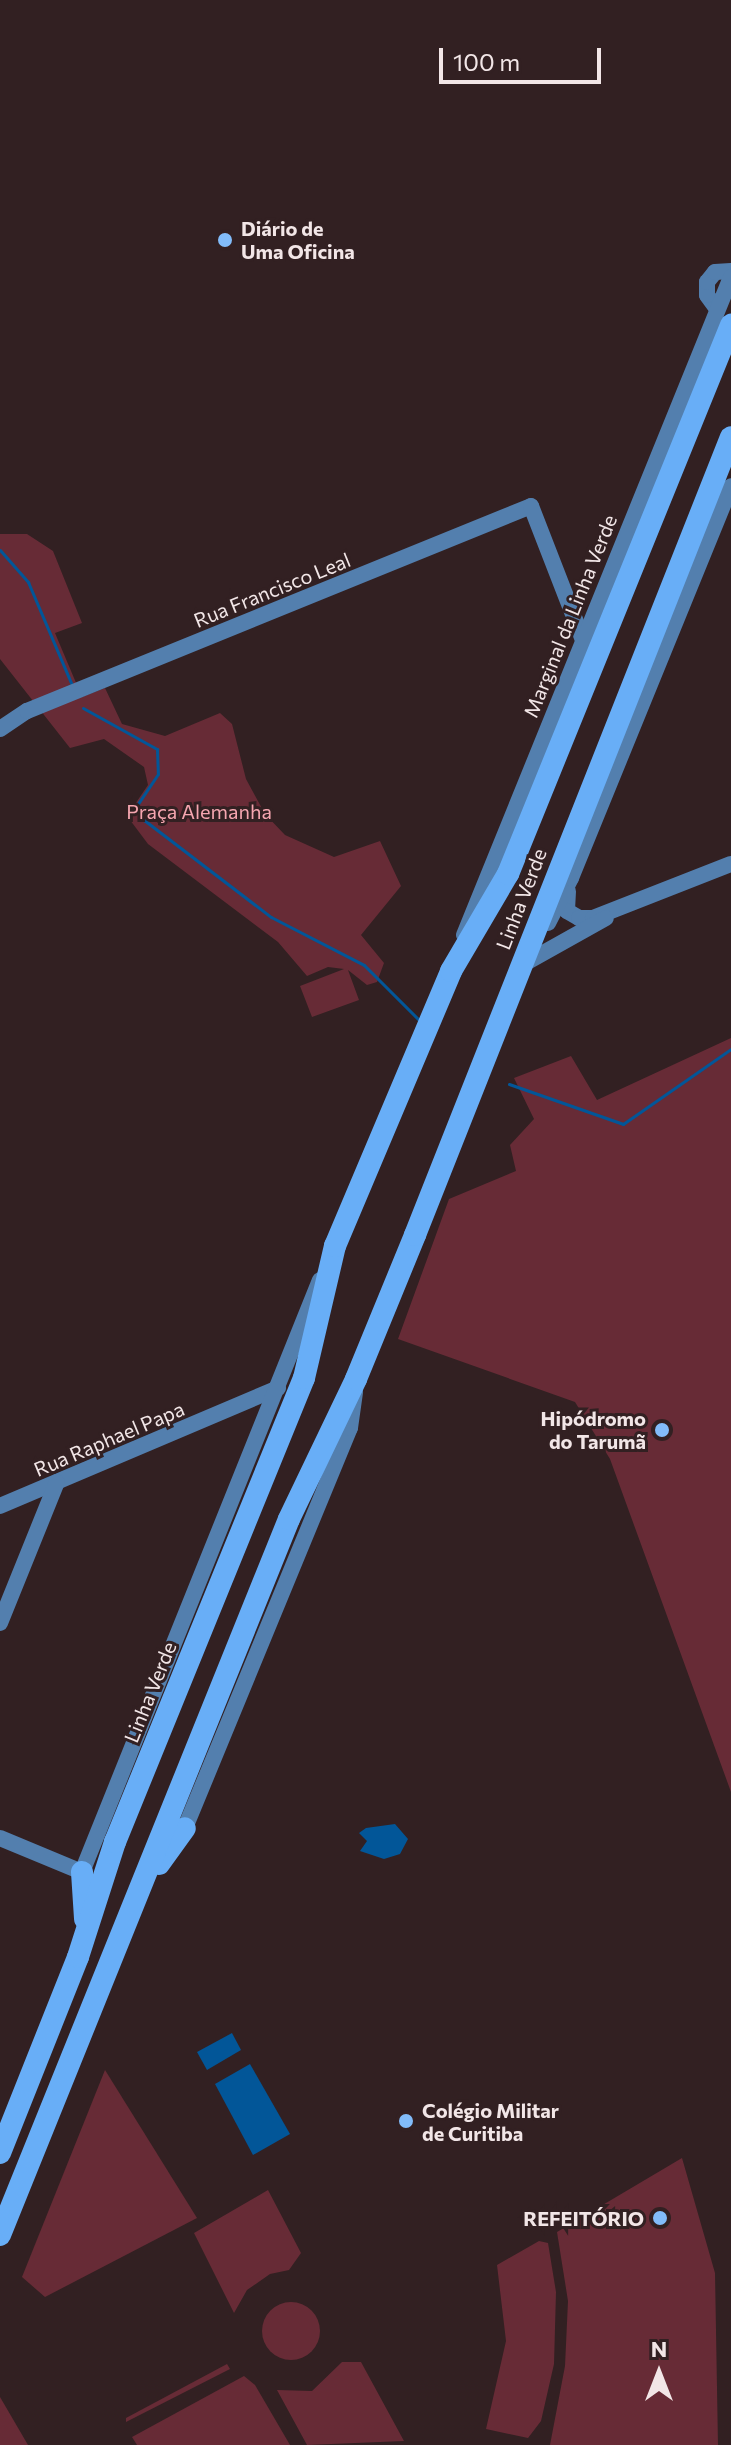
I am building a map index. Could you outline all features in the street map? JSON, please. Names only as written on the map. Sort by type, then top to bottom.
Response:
[{"type":"highway","name":"Linha Verde","points":[[0,2153],[78,1957],[125,1817],[304,1378],[335,1246],[451,971],[508,874],[724,317]]},
{"type":"highway","name":"Linha Verde","points":[[0,2235],[289,1519],[356,1379],[731,437]]},
{"type":"highway","points":[[139,1891],[185,1828]]},
{"type":"highway","points":[[82,1872],[86,1932]]},
{"type":"main road","name":"Marginal da Linha Verde","points":[[451,971],[595,607],[724,317],[731,274]]},
{"type":"main road","points":[[510,994],[571,878],[731,486]]},
{"type":"main road","name":"Rua Francisco Leal","points":[[27,711],[531,506],[567,595]]},
{"type":"main road","points":[[567,595],[581,606],[595,607]]},
{"type":"main road","points":[[567,595],[583,640]]},
{"type":"main road","points":[[0,712],[27,711]]},
{"type":"main road","points":[[0,729],[27,711]]},
{"type":"main road","points":[[529,961],[611,915],[731,864]]},
{"type":"main road","points":[[571,878],[565,899],[571,914],[585,919],[611,915]]},
{"type":"main road","name":"Linha Verde","points":[[82,1872],[335,1246]]},
{"type":"main road","name":"Linha Verde","points":[[185,1828],[350,1428],[356,1379]]},
{"type":"main road","name":"Rua Raphael Papa","points":[[0,1506],[278,1388]]},
{"type":"main road","points":[[233,1409],[258,1415],[261,1430]]},
{"type":"main road","points":[[0,1623],[57,1482]]},
{"type":"main road","points":[[0,1838],[82,1872]]},
{"type":"green space","name":"Praça Alemanha","points":[[0,534],[27,534],[53,551],[82,623],[55,633],[82,697],[105,688],[122,724],[165,736],[220,713],[232,724],[246,779],[265,814],[285,835],[334,857],[380,841],[401,886],[361,935],[384,963],[377,982],[367,985],[348,970],[359,1000],[312,1017],[300,986],[344,969],[328,967],[307,976],[278,942],[148,844],[127,816],[148,785],[144,767],[104,739],[70,748],[0,659]]},
{"type":"green space","name":"Hipódromo do Tarumã","points":[[731,1038],[731,1792],[610,1459],[575,1402],[398,1339],[449,1199],[516,1171],[510,1145],[534,1119],[514,1078],[571,1056],[597,1100]]},
{"type":"green space","points":[[105,2070],[197,2218],[45,2297],[22,2277]]},
{"type":"green space","points":[[682,2158],[715,2273],[718,2445],[550,2445],[565,2366],[568,2301],[557,2232]]},
{"type":"green space","points":[[268,2190],[301,2253],[289,2270],[270,2274],[247,2290],[234,2313],[194,2233]]},
{"type":"green space","points":[[539,2241],[548,2243],[556,2292],[554,2364],[541,2421],[528,2438],[486,2429],[506,2341],[497,2265]]},
{"type":"green space","points":[[291,2302],[312,2310],[320,2331],[312,2352],[291,2360],[270,2352],[262,2331],[270,2310]]},
{"type":"green space","points":[[342,2362],[361,2362],[404,2441],[307,2445],[277,2390],[312,2391]]},
{"type":"green space","points":[[227,2364],[230,2369],[126,2422],[126,2418]]},
{"type":"green space","points":[[244,2376],[255,2385],[290,2445],[137,2445],[132,2437]]},
{"type":"green space","points":[[0,2397],[28,2445],[0,2445]]},
{"type":"water","points":[[395,1824],[408,1839],[400,1854],[384,1859],[360,1851],[367,1841],[359,1833],[366,1828]]},
{"type":"water","points":[[232,2033],[241,2050],[207,2070],[197,2052]]},
{"type":"water","points":[[250,2064],[290,2134],[253,2155],[215,2084]]},
{"type":"waterway","points":[[0,550],[28,582],[71,683]]},
{"type":"waterway","points":[[83,708],[157,749],[158,774],[137,805],[144,820],[271,917],[364,965],[419,1020]]},
{"type":"waterway","points":[[509,1084],[623,1124],[731,1049]]},
{"type":"place","name":"Diário de Uma Oficina","points":[[225,240]]},
{"type":"place","name":"Hipódromo do Tarumã","points":[[662,1430]]},
{"type":"place","name":"Colégio Militar de Curitiba","points":[[406,2121]]},
{"type":"place","name":"REFEITÓRIO","points":[[660,2218]]}]
